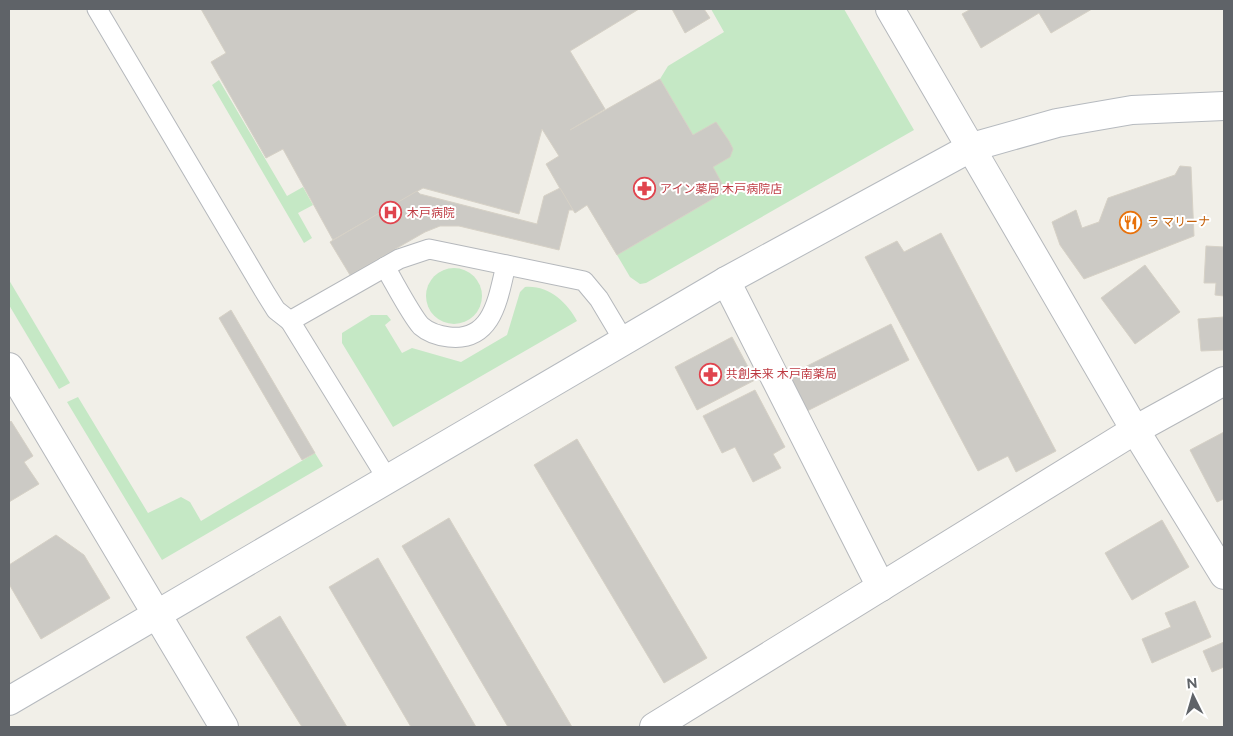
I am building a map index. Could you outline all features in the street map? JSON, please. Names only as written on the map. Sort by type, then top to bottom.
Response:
[{"type":"street","points":[[890,9],[1135,430],[1224,575]]},
{"type":"street","points":[[9,701],[726,281],[972,147],[1057,123],[1132,110],[1224,106]]},
{"type":"street","points":[[726,281],[881,587]]},
{"type":"street","points":[[9,367],[224,727]]},
{"type":"street","points":[[654,727],[1135,430],[1224,381]]},
{"type":"lane","points":[[97,9],[271,302],[276,310],[290,321],[388,480]]},
{"type":"lane","points":[[290,321],[385,267],[414,253],[429,249],[584,281],[599,299],[624,341]]},
{"type":"lane","points":[[385,267],[422,326],[439,336],[462,338],[481,329],[495,312],[506,266]]},
{"type":"green space","points":[[711,9],[844,9],[914,130],[646,283],[640,284],[630,277],[617,255],[726,191],[660,79],[668,66],[724,32]]},
{"type":"green space","points":[[219,80],[287,196],[303,187],[313,205],[298,213],[312,238],[304,243],[212,85]]},
{"type":"green space","points":[[454,268],[469,273],[477,281],[482,296],[477,311],[469,319],[454,324],[439,319],[431,311],[426,296],[431,281],[439,273]]},
{"type":"green space","points":[[9,280],[70,383],[59,389],[9,305]]},
{"type":"green space","points":[[525,287],[541,289],[556,296],[568,307],[577,321],[393,427],[342,343],[342,333],[371,315],[387,315],[391,320],[385,325],[402,353],[412,348],[461,362],[507,335],[520,292]]},
{"type":"green space","points":[[78,397],[148,513],[181,497],[190,502],[201,521],[315,453],[323,466],[162,560],[67,402]]},
{"type":"building","points":[[201,9],[639,9],[570,51],[605,109],[570,130],[660,79],[693,135],[716,122],[729,141],[733,149],[730,157],[713,167],[726,191],[617,255],[587,205],[575,213],[566,199],[546,164],[559,156],[542,129],[519,214],[423,188],[333,240],[283,149],[266,158],[211,62],[226,53]]},
{"type":"building","points":[[672,9],[704,9],[710,18],[685,33]]},
{"type":"building","points":[[971,9],[1092,9],[1051,33],[1039,13],[981,48],[962,14]]},
{"type":"building","points":[[1180,166],[1191,167],[1194,236],[1084,279],[1060,245],[1052,222],[1076,210],[1082,228],[1099,222],[1108,198],[1175,175]]},
{"type":"building","points":[[560,188],[573,210],[569,210],[559,250],[459,226],[440,226],[425,232],[350,275],[330,242],[417,191],[420,194],[537,224],[544,196]]},
{"type":"building","points":[[941,233],[1056,451],[1016,472],[1008,456],[978,471],[865,257],[897,241],[904,252]]},
{"type":"building","points":[[1206,246],[1224,247],[1224,296],[1215,295],[1216,283],[1204,283]]},
{"type":"building","points":[[1145,265],[1180,312],[1135,344],[1101,298]]},
{"type":"building","points":[[231,310],[315,453],[302,460],[219,318]]},
{"type":"building","points":[[1224,317],[1224,350],[1201,351],[1198,319]]},
{"type":"building","points":[[891,324],[909,360],[807,411],[789,375]]},
{"type":"building","points":[[732,337],[755,380],[697,410],[675,367]]},
{"type":"building","points":[[755,390],[785,447],[773,454],[781,468],[753,482],[735,447],[722,453],[703,416]]},
{"type":"building","points":[[11,421],[33,456],[24,462],[39,484],[9,502],[9,423]]},
{"type":"building","points":[[1224,432],[1224,499],[1217,502],[1190,450]]},
{"type":"building","points":[[577,439],[707,658],[664,683],[534,465]]},
{"type":"building","points":[[449,518],[572,727],[508,727],[402,546]]},
{"type":"building","points":[[1162,520],[1189,567],[1132,600],[1105,553]]},
{"type":"building","points":[[56,535],[84,555],[110,598],[41,639],[9,584],[9,565]]},
{"type":"building","points":[[378,558],[476,727],[411,727],[329,587]]},
{"type":"building","points":[[1195,601],[1211,637],[1152,663],[1142,639],[1171,627],[1165,613]]},
{"type":"building","points":[[280,616],[347,727],[302,727],[246,637]]},
{"type":"building","points":[[1224,642],[1224,667],[1212,672],[1203,651]]},
{"type":"place","name":"アイン薬局 木戸病院店","points":[[644,189]]},
{"type":"place","name":"木戸病院","points":[[391,213]]},
{"type":"place","name":"ラ マリーナ","points":[[1131,222]]},
{"type":"place","name":"共創未来 木戸南薬局","points":[[710,374]]}]
